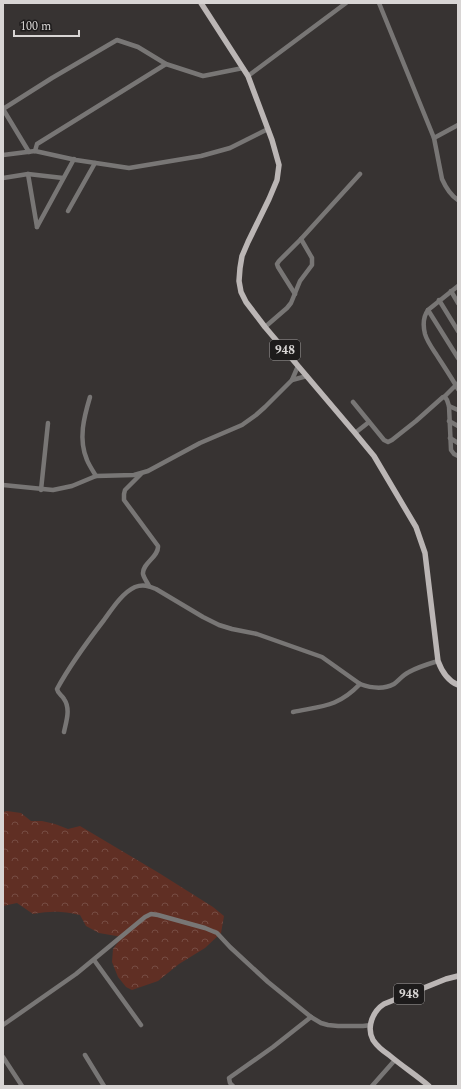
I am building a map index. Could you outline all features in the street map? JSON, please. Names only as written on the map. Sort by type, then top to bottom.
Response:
[{"type":"main road","name":"948","points":[[201,3],[248,76],[272,140],[279,165],[277,180],[242,256],[239,281],[241,292],[246,302],[265,327],[374,456],[413,521],[425,553],[438,662],[447,677],[454,684],[458,685]]},
{"type":"main road","name":"948","points":[[371,1025],[378,1008],[384,1004],[446,978],[458,976]]},
{"type":"main road","points":[[371,1025],[371,1036],[374,1042],[429,1086]]},
{"type":"street","points":[[248,76],[346,3]]},
{"type":"street","points":[[379,3],[434,138],[442,179],[448,192],[458,200]]},
{"type":"street","points":[[28,152],[3,109],[117,40],[138,47],[166,64],[203,76],[243,68]]},
{"type":"street","points":[[35,151],[37,144],[166,64]]},
{"type":"street","points":[[434,138],[458,125]]},
{"type":"street","points":[[3,155],[35,151],[74,160],[129,168],[201,156],[230,148],[268,129]]},
{"type":"street","points":[[28,174],[37,227],[74,160]]},
{"type":"street","points":[[68,211],[95,163]]},
{"type":"street","points":[[3,178],[28,174],[63,178]]},
{"type":"street","points":[[295,294],[277,264],[360,174]]},
{"type":"street","points":[[265,327],[287,308],[300,281],[312,265],[313,261],[310,253],[301,239]]},
{"type":"street","points":[[353,402],[387,442],[416,421],[457,386],[425,335],[424,319],[428,310],[458,286]]},
{"type":"street","points":[[451,291],[458,303]]},
{"type":"street","points":[[439,300],[458,331]]},
{"type":"street","points":[[428,310],[458,358]]},
{"type":"street","points":[[3,485],[53,490],[61,489],[96,476],[141,474],[200,443],[242,425],[265,407],[292,380],[298,366]]},
{"type":"street","points":[[292,380],[307,376]]},
{"type":"street","points":[[90,397],[82,430],[83,446],[87,460],[96,476]]},
{"type":"street","points":[[444,397],[449,406],[452,452],[458,456]]},
{"type":"street","points":[[449,406],[458,410]]},
{"type":"street","points":[[449,421],[458,426]]},
{"type":"street","points":[[355,433],[369,422]]},
{"type":"street","points":[[42,490],[48,423]]},
{"type":"street","points":[[450,438],[458,443]]},
{"type":"street","points":[[141,474],[125,490],[124,500],[158,546],[158,551],[145,567],[143,572],[148,586]]},
{"type":"street","points":[[64,732],[68,716],[64,699],[59,694],[57,689],[61,681],[90,639],[122,597],[135,587],[142,585],[162,592],[219,625],[257,634],[322,657],[360,684],[368,687],[384,688],[393,684],[415,669],[438,662]]},
{"type":"street","points":[[293,712],[336,703],[351,694],[360,684]]},
{"type":"street","points":[[3,1025],[94,960],[145,917],[151,914],[158,914],[181,920],[217,933],[268,982],[311,1017],[328,1025],[371,1025]]},
{"type":"street","points":[[94,960],[141,1025]]},
{"type":"street","points":[[233,1086],[230,1083],[229,1078],[311,1017]]},
{"type":"street","points":[[84,1056],[104,1086]]},
{"type":"street","points":[[3,1057],[22,1086]]},
{"type":"street","points":[[372,1086],[395,1060]]},
{"type":"green space","points":[[7,811],[21,813],[31,821],[42,821],[68,829],[80,826],[213,907],[224,916],[221,933],[205,948],[179,964],[158,981],[132,990],[126,987],[118,977],[112,962],[113,949],[122,937],[99,933],[86,926],[80,915],[56,912],[33,914],[17,903],[3,906],[3,812]]}]
